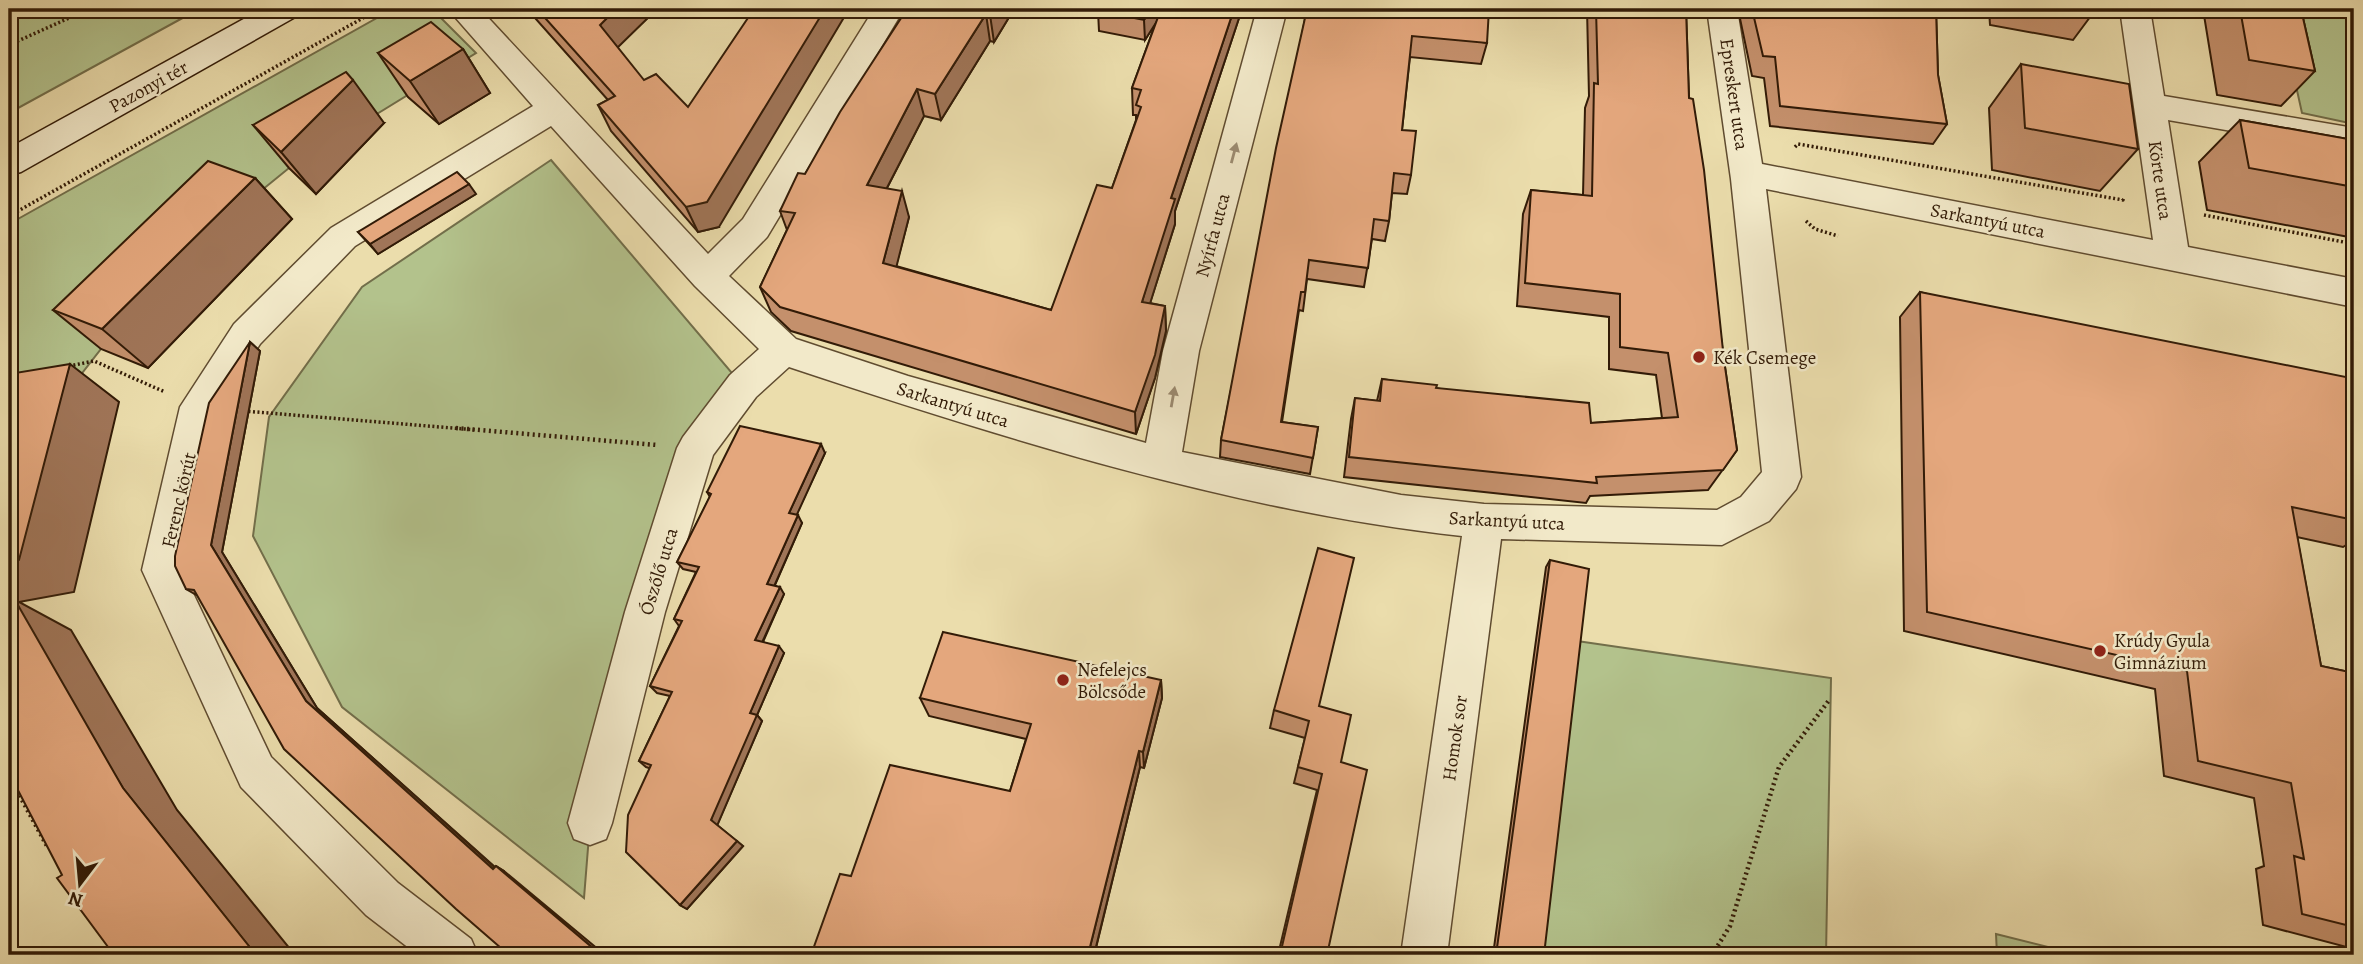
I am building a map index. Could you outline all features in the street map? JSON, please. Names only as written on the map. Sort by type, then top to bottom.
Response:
[{"type":"street","name":"Pazonyi tér","points":[[9,163],[286,9]]},
{"type":"street","name":"Sarkantyú utca","points":[[463,9],[707,276],[783,350],[908,391],[1161,464],[1401,512],[1485,521],[1722,528],[1755,509],[1782,477],[1748,179],[1763,176],[2354,293]]},
{"type":"street","points":[[707,276],[755,228],[890,9]]},
{"type":"street","name":"Nyírfa utca","points":[[1161,464],[1181,351],[1272,9]]},
{"type":"street","name":"Epreskert utca","points":[[1722,9],[1748,179]]},
{"type":"street","name":"Körte utca","points":[[2135,9],[2172,255]]},
{"type":"street","points":[[2150,105],[2354,140]]},
{"type":"street","name":"Ferenc körút","points":[[455,955],[382,899],[256,772],[162,570],[199,407],[247,334],[343,237],[554,109]]},
{"type":"street","name":"Ószőlő utca","points":[[590,823],[645,612],[696,448],[743,386],[783,350]]},
{"type":"street","name":"Homok sor","points":[[1424,955],[1485,521]]},
{"type":"path","points":[[9,45],[89,9]]},
{"type":"path","points":[[9,216],[379,9]]},
{"type":"path","points":[[1795,183],[1790,152],[1798,144],[2123,200],[2354,244]]},
{"type":"path","points":[[2122,187],[2123,200]]},
{"type":"path","points":[[57,368],[94,361],[199,407],[696,448]]},
{"type":"path","points":[[1712,955],[1730,926],[1779,767],[1830,699]]},
{"type":"path","points":[[9,776],[52,855]]},
{"type":"green space","points":[[9,9],[199,9],[9,113]]},
{"type":"green space","points":[[393,9],[432,9],[476,53],[289,168],[246,203],[101,349],[51,413],[9,575],[9,224]]},
{"type":"green space","points":[[2279,9],[2354,9],[2354,124],[2302,113]]},
{"type":"green space","points":[[551,160],[743,386],[696,448],[590,823],[584,898],[342,707],[253,536],[269,417],[362,287]]},
{"type":"green space","points":[[1577,641],[1831,678],[1826,955],[1539,955]]},
{"type":"green space","points":[[1996,934],[2080,955],[1997,955]]},
{"type":"building","points":[[537,9],[616,9],[600,25],[644,80],[656,74],[688,107],[754,9],[825,9],[707,202],[686,207],[598,105],[615,96]]},
{"type":"building","points":[[907,9],[993,9],[990,15],[986,14],[935,94],[917,89],[867,185],[902,191],[883,263],[1051,310],[1097,185],[1112,188],[1141,107],[1136,105],[1141,90],[1132,88],[1161,9],[1234,9],[1171,198],[1175,199],[1142,302],[1165,306],[1155,355],[1135,412],[780,307],[760,287],[795,213],[780,211],[798,173],[805,174],[840,112]]},
{"type":"building","points":[[1151,9],[1144,20],[1098,11]]},
{"type":"building","points":[[1307,9],[1489,9],[1487,43],[1412,36],[1402,130],[1416,131],[1411,175],[1394,173],[1389,221],[1374,219],[1368,268],[1309,260],[1305,292],[1301,292],[1281,422],[1318,427],[1313,458],[1221,440],[1276,148]]},
{"type":"building","points":[[1596,9],[1686,9],[1689,98],[1693,99],[1704,170],[1724,360],[1737,450],[1723,470],[1596,477],[1597,483],[1349,457],[1355,398],[1380,401],[1382,379],[1437,385],[1436,388],[1589,403],[1591,423],[1678,417],[1668,353],[1620,347],[1620,294],[1525,283],[1531,190],[1592,196],[1594,83],[1598,84]]},
{"type":"building","points":[[1752,9],[1936,9],[1938,75],[1947,124],[1780,106],[1775,57],[1763,56]]},
{"type":"building","points":[[2240,9],[2301,9],[2315,71],[2249,60]]},
{"type":"building","points":[[431,22],[463,49],[410,81],[378,53]]},
{"type":"building","points":[[2021,64],[2129,84],[2138,149],[2025,128]]},
{"type":"building","points":[[346,72],[353,80],[281,152],[253,125]]},
{"type":"building","points":[[2240,120],[2354,140],[2354,187],[2249,168]]},
{"type":"building","points":[[208,161],[255,178],[102,329],[53,310]]},
{"type":"building","points":[[457,172],[469,184],[370,244],[358,232]]},
{"type":"building","points":[[1920,292],[2346,377],[2354,414],[2354,520],[2292,507],[2321,666],[2354,673],[2354,927],[2302,914],[2294,856],[2304,859],[2291,783],[2198,761],[2187,671],[1927,612]]},
{"type":"building","points":[[250,342],[211,545],[306,701],[493,869],[496,866],[601,955],[509,955],[456,909],[284,749],[194,590],[186,589],[175,566],[175,556],[209,403]]},
{"type":"building","points":[[70,364],[19,560],[9,562],[9,374]]},
{"type":"building","points":[[740,426],[821,444],[789,513],[798,515],[767,584],[780,587],[755,640],[779,646],[750,713],[757,715],[711,820],[737,841],[680,905],[626,852],[628,815],[651,765],[639,761],[672,692],[650,686],[682,621],[674,619],[699,567],[677,562],[711,494],[707,492]]},
{"type":"building","points":[[1318,548],[1354,558],[1319,706],[1351,715],[1341,762],[1367,770],[1327,955],[1280,955],[1322,774],[1298,767],[1309,721],[1274,710]]},
{"type":"building","points":[[1550,560],[1589,569],[1544,955],[1496,955]]},
{"type":"building","points":[[15,600],[123,788],[256,955],[114,955],[57,878],[62,875],[9,773],[9,604]]},
{"type":"building","points":[[943,632],[1161,680],[1143,752],[1139,751],[1090,947],[1127,955],[811,955],[840,874],[851,876],[890,765],[1010,791],[1031,724],[920,698]]},
{"type":"place","name":"Kék Csemege","points":[[1699,357]]},
{"type":"place","name":"Krúdy Gyula Gimnázium","points":[[2100,651]]},
{"type":"place","name":"Nefelejcs Bölcsőde","points":[[1063,680]]}]
